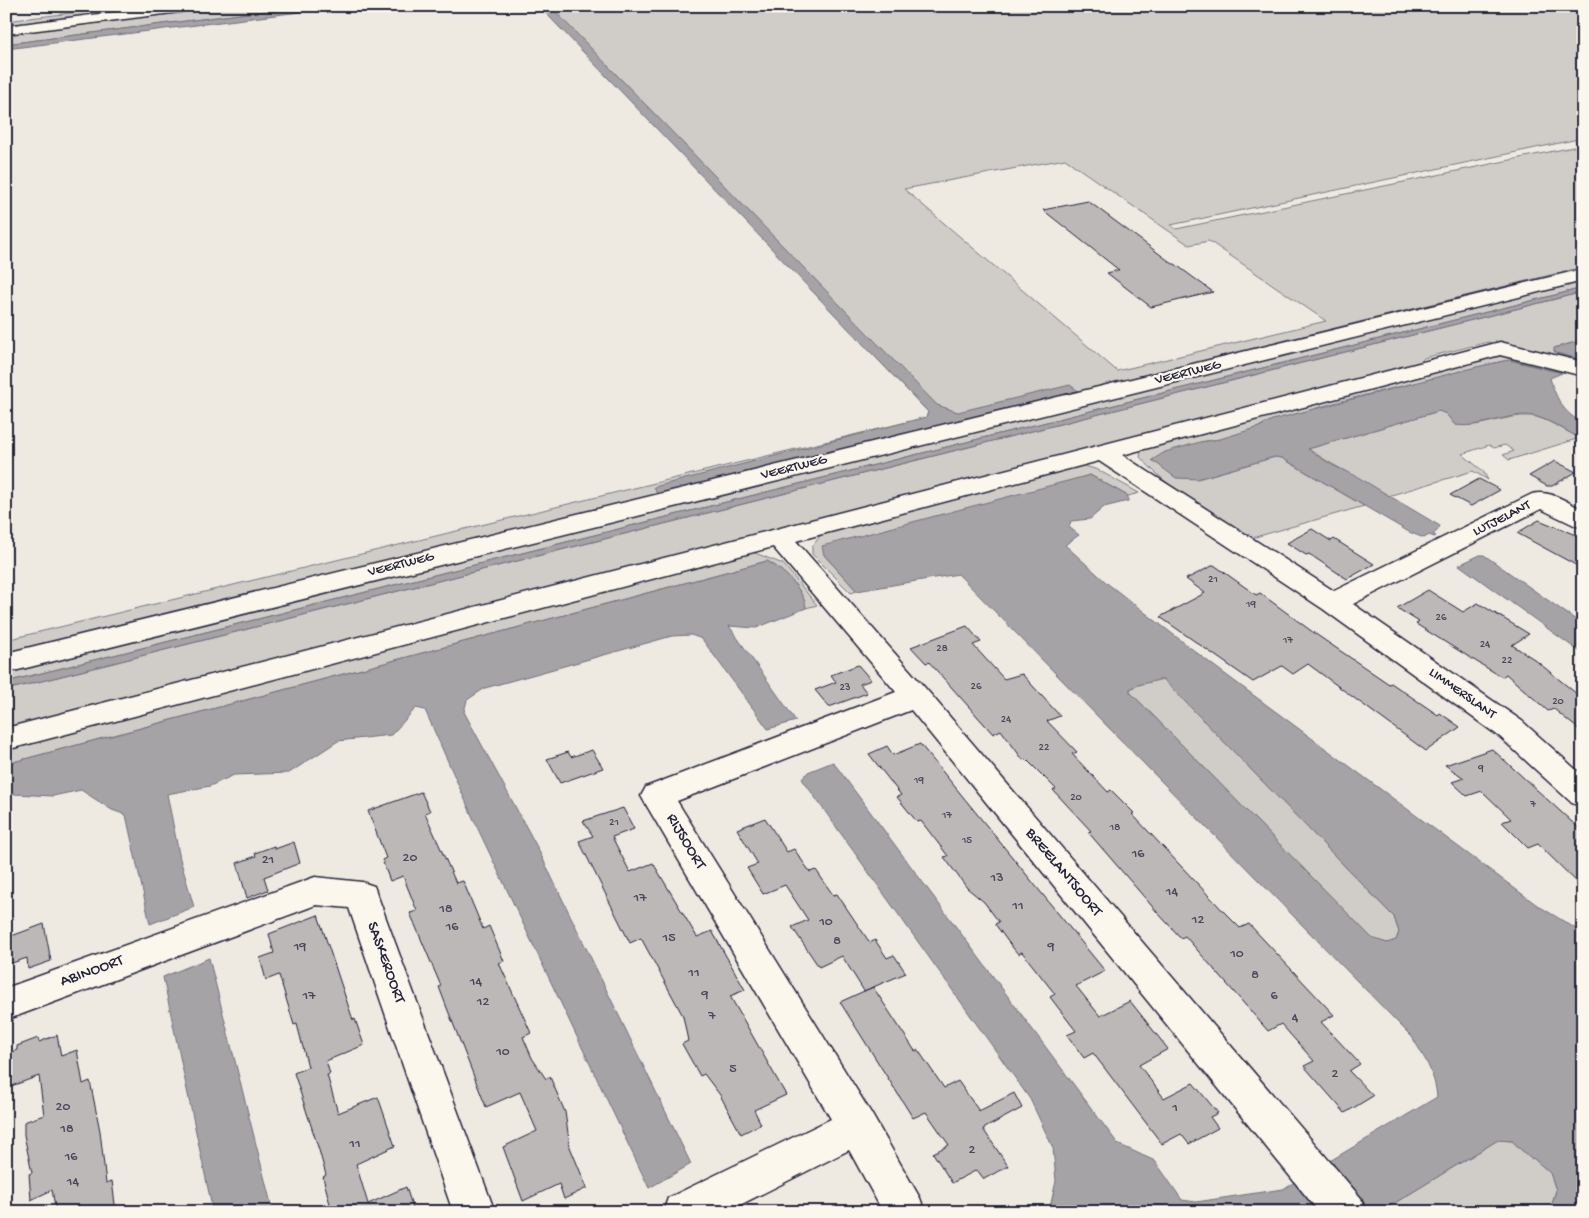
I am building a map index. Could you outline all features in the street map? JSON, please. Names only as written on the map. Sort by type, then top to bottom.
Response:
[{"type":"street","points":[[6,18],[101,6]]},
{"type":"street","points":[[6,30],[196,6]]},
{"type":"street","name":"VEERTWEG","points":[[6,663],[1583,275]]},
{"type":"street","points":[[6,739],[1500,348],[1583,369]]},
{"type":"street","name":"LIMMERSLANT","points":[[1102,452],[1333,603],[1511,729],[1583,795]]},
{"type":"street","name":"LUTJELANT","points":[[1333,603],[1541,499],[1582,519]]},
{"type":"street","name":"BREELANTSOORT","points":[[778,537],[916,696],[1285,1142],[1346,1212]]},
{"type":"street","name":"RIJSOORT","points":[[905,1212],[857,1126],[657,796],[916,696]]},
{"type":"street","name":"SASKEROORT","points":[[178,940],[315,891],[362,896],[474,1212]]},
{"type":"street","name":"ABINOORT","points":[[6,1004],[178,940]]},
{"type":"street","points":[[684,1211],[857,1126]]},
{"type":"shaded area","points":[[127,6],[165,6],[6,27],[6,21]]},
{"type":"shaded area","points":[[217,6],[303,6],[6,44],[6,33]]},
{"type":"shaded area","points":[[303,6],[347,6],[6,49],[6,44]]},
{"type":"shaded area","points":[[539,6],[550,6],[937,405],[958,412],[1070,385],[1078,391],[657,494],[654,487],[926,417],[928,412]]},
{"type":"shaded area","points":[[544,6],[1583,6],[1583,138],[1171,225],[1176,229],[1583,145],[1583,267],[6,655],[6,640],[932,416]],"holes":[[[1065,159],[1189,245],[1209,241],[1326,321],[1117,371],[904,189]]]},
{"type":"shaded area","points":[[1583,280],[1583,288],[6,682],[6,671]]},
{"type":"shaded area","points":[[1583,288],[1583,292],[6,690],[6,682]]},
{"type":"shaded area","points":[[1583,292],[1583,340],[1554,348],[1556,353],[1583,360],[1583,364],[1488,342],[1424,358],[1418,364],[6,728],[6,690]]},
{"type":"shaded area","points":[[1583,340],[1583,360],[1554,351],[1554,348]]},
{"type":"shaded area","points":[[1506,355],[1570,371],[1555,371],[1520,362],[1503,361],[1341,401],[1265,423],[1242,434],[1200,442],[1197,479],[1275,457],[1282,458],[1364,506],[1252,538],[1243,540],[1176,490],[1140,457],[1142,447],[1489,356]]},
{"type":"shaded area","points":[[1509,360],[1562,373],[1550,378],[1565,410],[1583,423],[1583,440],[1553,423],[1534,416],[1516,416],[1465,426],[1455,425],[1446,414],[1439,411],[1308,449],[1332,465],[1356,476],[1440,526],[1433,534],[1436,536],[1434,537],[1429,535],[1424,538],[1409,532],[1282,458],[1275,457],[1197,479],[1176,478],[1152,460],[1165,452],[1200,442],[1220,439],[1259,427],[1272,420]]},
{"type":"shaded area","points":[[1439,411],[1446,413],[1455,425],[1465,426],[1512,417],[1531,416],[1549,422],[1580,438],[1509,460],[1503,455],[1514,451],[1505,445],[1494,448],[1489,445],[1462,454],[1483,471],[1488,480],[1473,471],[1388,496],[1308,449]]},
{"type":"shaded area","points":[[1082,465],[1098,470],[1139,493],[1128,496],[1090,475],[824,555],[857,591],[851,593],[812,554],[812,547],[822,533]]},
{"type":"shaded area","points":[[1090,475],[1128,496],[1128,501],[1104,507],[1090,519],[1071,521],[1069,527],[1079,535],[1065,545],[1108,584],[1214,666],[1537,905],[1583,933],[1583,1212],[1550,1212],[1556,1190],[1550,1173],[1533,1158],[1531,1159],[1512,1141],[1498,1140],[1380,1212],[1049,1212],[1056,1181],[1053,1148],[1030,1099],[802,779],[808,772],[833,762],[1118,1144],[1155,1161],[1182,1200],[1196,1202],[1283,1189],[1437,1097],[1434,1080],[1425,1058],[1412,1037],[958,574],[857,591],[824,555],[822,546]],"holes":[[[1163,679],[1394,917],[1399,932],[1396,940],[1387,943],[1372,938],[1130,692],[1130,689],[1138,685]]]},
{"type":"shaded area","points":[[750,551],[783,564],[817,605],[806,608],[797,587],[780,569],[767,561],[6,764],[6,744]]},
{"type":"shaded area","points":[[1484,555],[1583,625],[1583,654],[1459,565]]},
{"type":"shaded area","points":[[767,561],[792,581],[802,594],[806,608],[756,628],[729,626],[796,721],[768,729],[702,639],[691,635],[672,636],[485,688],[467,700],[464,712],[537,847],[691,1164],[649,1188],[478,829],[425,710],[416,708],[391,735],[338,741],[289,773],[234,775],[210,786],[167,794],[180,859],[194,907],[150,924],[126,815],[112,810],[81,790],[53,796],[14,794],[6,796],[6,764]]},
{"type":"shaded area","points":[[1163,678],[1394,917],[1399,932],[1396,940],[1387,943],[1372,939],[1130,692],[1130,689],[1138,685]]},
{"type":"shaded area","points":[[209,958],[273,1212],[213,1212],[163,977]]},
{"type":"shaded area","points":[[1498,1140],[1512,1141],[1531,1159],[1533,1158],[1550,1172],[1556,1190],[1550,1212],[1380,1212]]},
{"type":"building","points":[[1088,201],[1213,292],[1151,307],[1107,273],[1119,270],[1043,210]]},
{"type":"building","points":[[1555,461],[1576,472],[1552,486],[1547,486],[1529,476]]},
{"type":"building","points":[[1479,479],[1500,490],[1471,506],[1450,495]]},
{"type":"building","points":[[1539,520],[1583,538],[1583,569],[1517,533]]},
{"type":"building","points":[[1312,529],[1331,541],[1334,539],[1374,564],[1347,579],[1309,554],[1306,555],[1287,543]]},
{"type":"building","points":[[1214,565],[1256,595],[1260,593],[1314,633],[1389,684],[1391,683],[1438,715],[1440,713],[1460,727],[1426,751],[1308,664],[1293,674],[1282,666],[1253,682],[1160,617],[1205,593],[1186,579]]},
{"type":"building","points":[[1428,590],[1463,612],[1478,603],[1529,634],[1512,645],[1534,659],[1583,699],[1583,733],[1554,709],[1548,711],[1506,674],[1502,677],[1477,662],[1416,624],[1419,622],[1397,608]]},
{"type":"building","points":[[967,626],[981,642],[973,645],[1004,679],[1022,674],[1060,716],[1047,721],[1077,752],[1072,754],[1108,792],[1111,790],[1134,813],[1132,814],[1240,928],[1249,924],[1334,1015],[1321,1022],[1360,1064],[1349,1071],[1373,1096],[1345,1113],[1304,1066],[1314,1061],[1281,1024],[1268,1031],[1185,936],[1181,938],[1157,912],[1088,832],[1091,831],[1053,790],[1056,789],[1026,759],[1023,760],[1001,730],[993,734],[929,662],[926,663],[911,647]]},
{"type":"building","points":[[858,665],[871,680],[860,684],[867,693],[829,707],[815,690],[836,682],[831,675]]},
{"type":"building","points":[[920,744],[1105,971],[1076,986],[1100,1016],[1130,1001],[1168,1049],[1139,1065],[1164,1098],[1193,1083],[1218,1113],[1210,1117],[1218,1128],[1189,1144],[1181,1134],[1162,1144],[1093,1053],[1084,1058],[1067,1035],[1076,1031],[1050,997],[1055,994],[1022,952],[1018,954],[1009,943],[995,924],[999,922],[984,902],[967,888],[944,857],[948,856],[921,821],[917,822],[897,797],[901,795],[869,754],[887,746],[893,755]]},
{"type":"building","points":[[1492,749],[1583,832],[1583,888],[1538,844],[1528,848],[1502,822],[1511,819],[1482,791],[1467,796],[1452,782],[1464,778],[1445,765]]},
{"type":"building","points":[[592,750],[603,768],[560,783],[547,759],[568,752],[571,757]]},
{"type":"building","points":[[421,792],[430,811],[425,813],[456,883],[463,881],[483,929],[489,926],[504,961],[499,963],[531,1033],[523,1037],[532,1058],[546,1079],[550,1077],[565,1112],[570,1147],[587,1188],[564,1199],[559,1184],[523,1201],[503,1147],[537,1131],[520,1092],[486,1107],[439,987],[441,986],[410,913],[417,911],[403,876],[390,881],[382,860],[386,858],[368,811]]},
{"type":"building","points":[[623,808],[634,829],[612,837],[630,872],[653,863],[697,937],[712,931],[745,990],[730,996],[786,1095],[754,1110],[761,1124],[741,1134],[720,1095],[704,1074],[700,1076],[682,1044],[688,1041],[683,1016],[641,938],[630,943],[579,841],[593,836],[583,821]]},
{"type":"building","points":[[765,818],[787,852],[794,849],[810,872],[816,870],[833,895],[837,894],[870,943],[875,940],[887,958],[894,955],[906,973],[864,991],[842,956],[819,967],[792,927],[808,920],[785,885],[763,894],[747,868],[758,864],[737,829]]},
{"type":"building","points":[[294,842],[300,863],[264,877],[268,890],[247,898],[237,863],[256,856],[255,853],[274,846],[275,849]]},
{"type":"building","points":[[318,915],[353,1020],[355,1019],[364,1045],[326,1061],[330,1074],[327,1075],[338,1113],[378,1097],[395,1146],[356,1164],[368,1204],[406,1187],[414,1212],[332,1212],[323,1177],[326,1175],[294,1073],[308,1067],[297,1024],[294,1025],[279,975],[266,980],[260,958],[274,953],[269,934]]},
{"type":"building","points":[[44,924],[51,961],[28,969],[27,958],[6,965],[6,938]]},
{"type":"building","points":[[873,987],[915,1051],[918,1050],[944,1088],[958,1081],[979,1111],[1014,1093],[1022,1108],[983,1129],[1008,1166],[984,1179],[977,1170],[952,1183],[933,1153],[949,1145],[926,1112],[913,1118],[840,1002]]},
{"type":"building","points":[[57,1035],[61,1056],[77,1050],[83,1084],[90,1081],[100,1131],[106,1183],[112,1181],[116,1212],[56,1212],[52,1190],[31,1200],[29,1174],[32,1173],[24,1135],[24,1122],[44,1115],[39,1076],[6,1088],[6,1054],[17,1050],[17,1046],[38,1038],[39,1042]]}]
